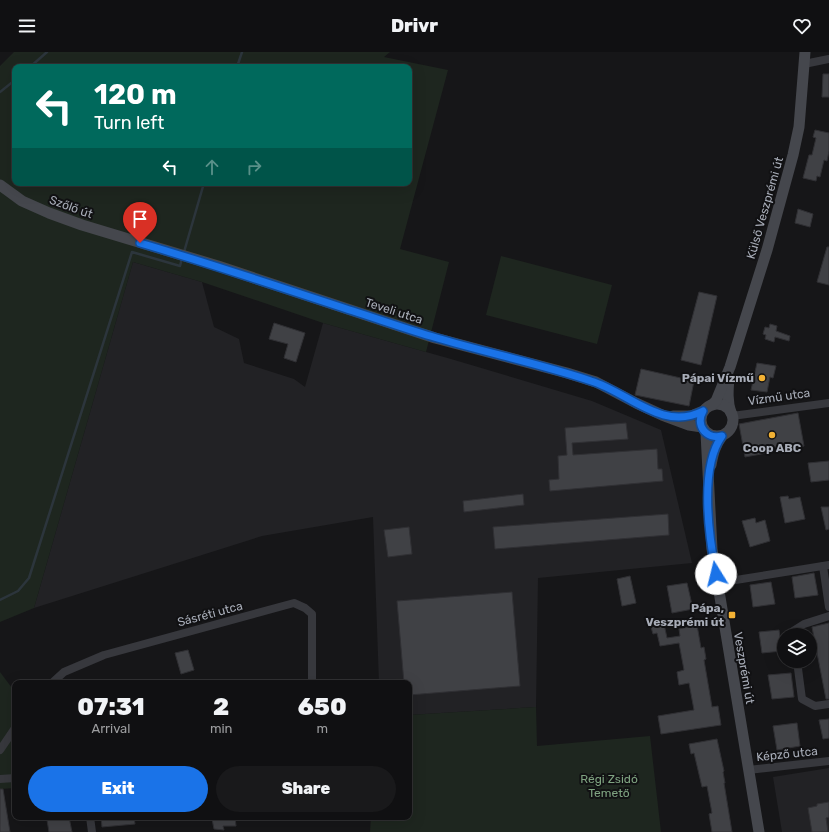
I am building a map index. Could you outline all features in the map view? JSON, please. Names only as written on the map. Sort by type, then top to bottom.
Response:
[{"type":"main road","name":"Külső Veszprémi út","points":[[708,408],[716,401],[730,367],[767,250],[793,156],[799,127],[805,52]]},
{"type":"main road","name":"Szőlő út","points":[[0,185],[22,201],[36,208],[82,225],[115,235]]},
{"type":"main road","name":"Teveli utca","points":[[115,235],[178,254],[435,338],[596,382],[662,415],[704,430]]},
{"type":"main road","name":"Külső Veszprémi út","points":[[730,367],[727,394],[728,406],[732,414]]},
{"type":"main road","points":[[723,405],[732,414],[733,423],[730,430],[722,436],[713,436],[704,430],[700,417],[708,408],[723,405]]},
{"type":"main road","name":"Teveli utca","points":[[662,415],[696,415],[708,408]]},
{"type":"main road","name":"Veszprémi út","points":[[704,430],[712,549],[758,832]]},
{"type":"main road","name":"Veszprémi út","points":[[708,483],[714,451],[722,436]]},
{"type":"street","points":[[804,64],[829,59]]},
{"type":"street","name":"Vízmű utca","points":[[732,414],[829,402]]},
{"type":"street","points":[[717,583],[826,566],[829,606]]},
{"type":"street","name":"Sásréti utca","points":[[55,680],[64,672],[104,655],[294,603],[305,608],[312,614],[312,680]]},
{"type":"street","points":[[798,628],[804,624],[829,616]]},
{"type":"street","points":[[798,668],[802,699],[815,706],[829,704]]},
{"type":"street","points":[[0,750],[12,732]]},
{"type":"street","name":"Képző utca","points":[[748,770],[829,761]]},
{"type":"street","points":[[0,779],[12,778]]},
{"type":"street","points":[[90,820],[92,832]]},
{"type":"shaded area","points":[[133,262],[202,282],[214,327],[239,339],[244,363],[294,379],[305,387],[323,323],[592,401],[661,430],[692,563],[538,578],[536,707],[412,715],[412,680],[379,680],[373,517],[262,536],[34,608]]},
{"type":"shaded area","points":[[829,768],[829,832],[782,832],[773,777]]},
{"type":"green space","points":[[14,52],[390,52],[384,57],[448,70],[400,249],[449,262],[426,352],[323,323],[202,282],[133,262],[34,608],[0,622],[0,66]]},
{"type":"green space","points":[[501,256],[612,285],[597,344],[486,315]]},
{"type":"green space","points":[[0,672],[12,688],[12,788],[0,789]]},
{"type":"green space","name":"Régi Zsidó Temető","points":[[536,707],[537,746],[650,736],[661,832],[370,832],[371,820],[412,820],[412,715]]},
{"type":"building","points":[[823,74],[829,74],[829,97],[822,97]]},
{"type":"building","points":[[815,130],[829,133],[829,151],[827,161],[824,160],[820,177],[817,176],[816,181],[803,178],[809,155],[812,155],[816,138],[813,137]]},
{"type":"building","points":[[798,209],[813,214],[810,227],[795,223]]},
{"type":"building","points":[[827,247],[829,247],[829,285],[817,282]]},
{"type":"building","points":[[699,292],[717,296],[701,365],[681,360]]},
{"type":"building","points":[[274,323],[305,333],[296,362],[284,358],[288,344],[269,339]]},
{"type":"building","points":[[770,324],[777,326],[776,331],[790,336],[789,341],[775,337],[774,342],[765,339],[766,335],[763,334],[765,327],[769,328]]},
{"type":"building","name":"Pápai Vízmű","points":[[757,363],[776,366],[773,378],[770,377],[767,392],[751,390]]},
{"type":"building","points":[[641,369],[694,381],[689,406],[635,395]]},
{"type":"building","name":"Coop ABC","points":[[798,413],[804,446],[745,457],[739,424]]},
{"type":"building","points":[[626,423],[628,439],[572,443],[573,455],[657,449],[658,469],[662,469],[663,481],[550,491],[549,480],[559,479],[558,456],[567,455],[565,428]]},
{"type":"building","points":[[829,461],[829,480],[811,482],[808,463]]},
{"type":"building","points":[[523,494],[524,505],[464,512],[463,501]]},
{"type":"building","points":[[788,496],[789,499],[800,497],[805,519],[785,523],[780,497]]},
{"type":"building","points":[[821,507],[829,507],[829,529],[826,530]]},
{"type":"building","points":[[668,514],[669,535],[495,549],[493,527]]},
{"type":"building","points":[[755,518],[756,523],[765,520],[770,541],[750,547],[742,521]]},
{"type":"building","points":[[409,527],[412,554],[388,557],[384,530]]},
{"type":"building","points":[[814,573],[818,595],[795,598],[792,577]]},
{"type":"building","points":[[630,576],[636,603],[622,606],[617,579]]},
{"type":"building","points":[[771,582],[775,604],[753,607],[750,585]]},
{"type":"building","points":[[687,583],[693,609],[672,613],[667,586]]},
{"type":"building","points":[[512,592],[520,686],[412,695],[412,680],[404,680],[397,601]]},
{"type":"building","points":[[829,623],[829,699],[826,699],[817,653],[817,628],[812,627]]},
{"type":"building","points":[[664,624],[667,638],[680,636],[679,629],[697,625],[701,648],[704,647],[706,659],[704,660],[712,707],[718,706],[721,725],[661,734],[658,716],[694,710],[689,683],[679,685],[677,672],[684,670],[679,643],[660,646],[657,633],[653,634],[651,627]]},
{"type":"building","points":[[777,630],[777,652],[762,653],[759,632]]},
{"type":"building","points":[[188,650],[194,670],[181,674],[175,653]]},
{"type":"building","points":[[791,673],[794,697],[772,699],[768,675]]},
{"type":"building","points":[[829,719],[829,738],[823,739],[819,720]]},
{"type":"building","points":[[797,723],[800,746],[777,750],[773,726]]},
{"type":"building","points":[[717,739],[724,771],[724,783],[732,832],[712,832],[709,814],[712,813],[707,786],[702,787],[694,753],[691,754],[689,744]]},
{"type":"building","points":[[0,789],[3,789],[10,832],[0,832]]},
{"type":"building","points":[[829,802],[829,817],[826,818],[828,832],[812,832],[808,808],[817,806],[817,804]]},
{"type":"building","points":[[47,820],[70,820],[72,832],[49,832]]},
{"type":"building","points":[[101,820],[134,820],[135,824],[102,827]]},
{"type":"building","points":[[212,820],[235,820],[236,826],[223,826],[224,830],[214,829]]},
{"type":"waterway","points":[[33,64],[47,52]]},
{"type":"waterway","points":[[238,64],[242,52]]},
{"type":"waterway","points":[[0,92],[12,82]]},
{"type":"waterway","points":[[184,252],[203,186]]},
{"type":"waterway","points":[[0,600],[18,591],[29,578],[132,252],[180,266],[182,258]]},
{"type":"place","name":"Pápai Vízmű","points":[[762,378]]},
{"type":"place","name":"Coop ABC","points":[[772,435]]},
{"type":"place","name":"Pápa, Veszprémi út","points":[[732,615]]},
{"type":"route","points":[[140,243],[218,266],[435,338],[596,382],[662,415],[696,415],[703,411],[700,417],[700,424],[703,430],[711,436],[722,436],[714,451],[708,483],[712,549],[716,574]]}]
